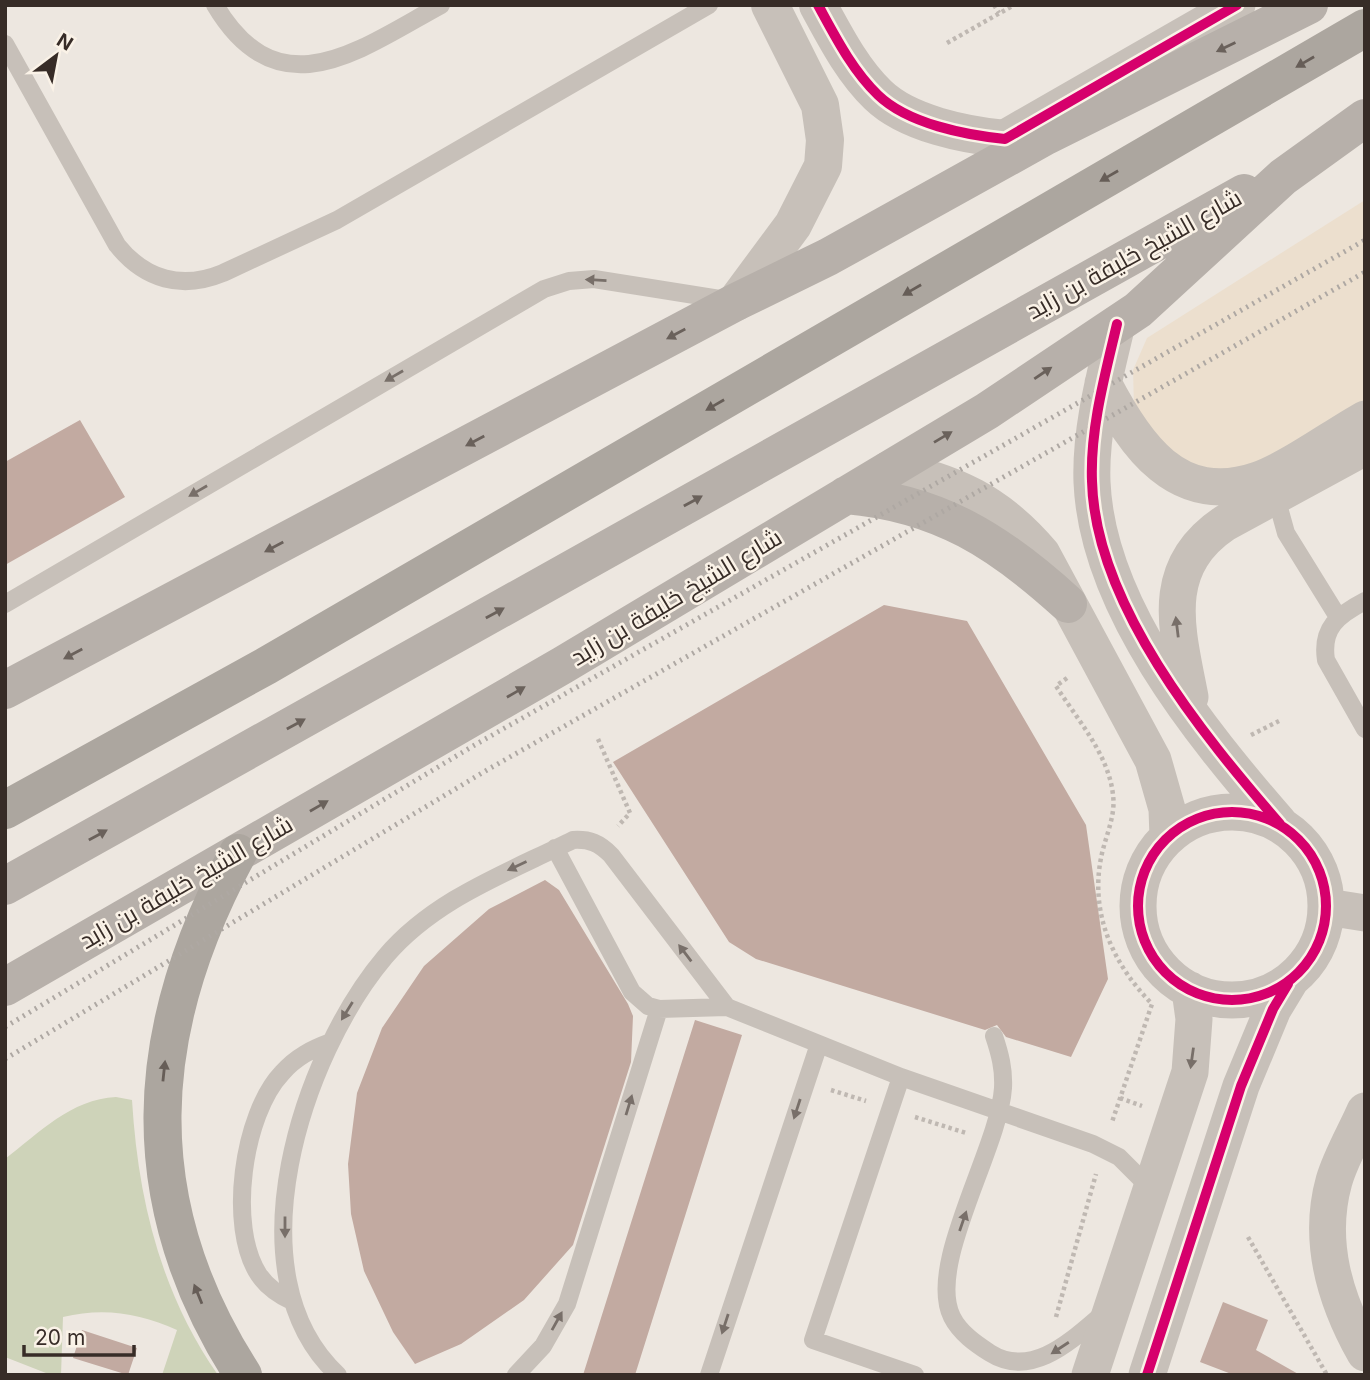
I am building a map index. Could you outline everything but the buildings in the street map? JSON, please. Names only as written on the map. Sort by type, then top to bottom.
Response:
[{"type":"highway","points":[[5,810],[266,666],[1365,28]]},
{"type":"highway","points":[[237,853],[213,898],[177,996],[165,1060],[162,1124],[172,1211],[183,1256],[200,1299],[243,1375]]},
{"type":"main road","points":[[5,690],[736,302],[828,257],[1046,136],[1309,5]]},
{"type":"main road","name":"شارع الشيخ خليفة بن زايد","points":[[5,987],[563,665],[987,411],[1117,324],[1311,156],[1365,118]]},
{"type":"main road","points":[[828,257],[846,235],[890,199],[1005,138]]},
{"type":"main road","name":"شارع الشيخ خليفة بن زايد","points":[[5,886],[1311,156]]},
{"type":"main road","points":[[846,495],[912,505],[947,518],[1016,560],[1068,604]]},
{"type":"street","points":[[736,302],[793,225],[824,166],[825,140],[820,105],[769,5]]},
{"type":"street","points":[[818,5],[842,48],[880,97],[933,125],[969,135],[1005,138],[1237,5]]},
{"type":"street","points":[[1117,324],[1103,383],[1092,479],[1102,551],[1122,599],[1195,718],[1280,824],[1305,845],[1322,874],[1327,907],[1318,944],[1310,960],[1290,981],[1273,1009],[1241,1086],[1147,1375]]},
{"type":"street","points":[[1103,383],[1125,426],[1155,461],[1178,477],[1203,485],[1223,487],[1261,479],[1365,419]]},
{"type":"street","points":[[1195,718],[1175,610],[1178,587],[1186,565],[1208,534],[1365,447]]},
{"type":"street","points":[[888,470],[949,483],[1002,512],[1042,554],[1153,760],[1167,810],[1168,837]]},
{"type":"street","points":[[1280,824],[1245,812],[1208,814],[1174,830],[1149,859],[1138,895],[1141,933],[1160,967],[1190,990],[1215,999],[1242,1000],[1267,994],[1290,981]]},
{"type":"street","points":[[1327,907],[1365,913]]},
{"type":"street","points":[[1090,1375],[1190,1072],[1194,1019],[1190,990]]},
{"type":"street","points":[[1365,1111],[1335,1179],[1328,1230],[1334,1283],[1342,1309],[1365,1353]]},
{"type":"lane","points":[[215,5],[230,30],[256,52],[287,64],[320,65],[351,54],[441,5]]},
{"type":"lane","points":[[5,44],[117,245],[129,261],[165,280],[185,282],[205,280],[223,273],[337,220],[709,5]]},
{"type":"lane","points":[[5,604],[544,289],[594,279],[736,302]]},
{"type":"lane","points":[[1276,497],[1286,533],[1338,617]]},
{"type":"lane","points":[[1365,601],[1338,617],[1325,635],[1326,660],[1365,729]]},
{"type":"lane","points":[[338,1375],[322,1359],[304,1332],[292,1301],[285,1247],[285,1198],[295,1143],[314,1078],[344,1013],[386,956],[435,912],[477,885],[573,840],[587,839],[601,845],[727,1007]]},
{"type":"lane","points":[[555,848],[632,992],[649,1006],[659,1009],[727,1007],[901,1077],[1104,1149],[1136,1171],[1151,1189]]},
{"type":"lane","points":[[516,1375],[543,1346],[566,1304],[659,1009]]},
{"type":"lane","points":[[994,1036],[1003,1062],[999,1113],[951,1256],[946,1286],[951,1317],[969,1339],[996,1357],[1025,1362],[1058,1352],[1113,1305]]},
{"type":"lane","points":[[292,1301],[267,1285],[257,1273],[252,1258],[243,1221],[241,1194],[247,1147],[269,1091],[280,1074],[311,1049],[331,1042]]},
{"type":"lane","points":[[709,1375],[819,1044]]},
{"type":"lane","points":[[901,1077],[813,1340],[915,1375]]},
{"type":"path","points":[[994,5],[999,13]]},
{"type":"path","points":[[947,43],[1014,5]]},
{"type":"path","points":[[1098,657],[1056,686],[1105,764],[1110,779],[1112,816],[1101,858],[1100,910],[1117,960],[1132,984],[1152,1003],[1109,1130]]},
{"type":"path","points":[[598,740],[630,813],[601,845]]},
{"type":"path","points":[[1120,1098],[1151,1109]]},
{"type":"path","points":[[1045,1356],[1098,1167]]},
{"type":"path","points":[[1248,1237],[1326,1375]]},
{"type":"green space","points":[[116,1097],[132,1100],[140,1173],[155,1243],[167,1277],[181,1311],[218,1375],[162,1375],[177,1330],[149,1319],[121,1313],[92,1312],[63,1317],[61,1375],[51,1375],[5,1357],[5,1159],[43,1128],[70,1111],[100,1099]]},
{"type":"shaded area","points":[[1365,200],[1365,407],[1236,476],[1183,465],[1134,408],[1133,370],[1147,338]]},
{"type":"railway","points":[[5,1027],[473,746],[1365,240]]},
{"type":"railway","points":[[5,1059],[487,770],[1365,272]]},
{"type":"cycle path","points":[[818,5],[860,75],[890,105],[921,121],[973,135],[1005,139],[1237,5]]},
{"type":"cycle path","points":[[1117,324],[1099,402],[1092,461],[1098,527],[1112,574],[1132,620],[1158,665],[1218,750],[1280,824]]},
{"type":"cycle path","points":[[1232,812],[1268,819],[1298,840],[1319,870],[1326,906],[1319,942],[1298,972],[1268,993],[1232,1000],[1196,993],[1166,972],[1145,942],[1138,906],[1145,870],[1166,840],[1196,819],[1232,812]]},
{"type":"cycle path","points":[[1147,1375],[1241,1086],[1273,1009],[1288,984]]}]
